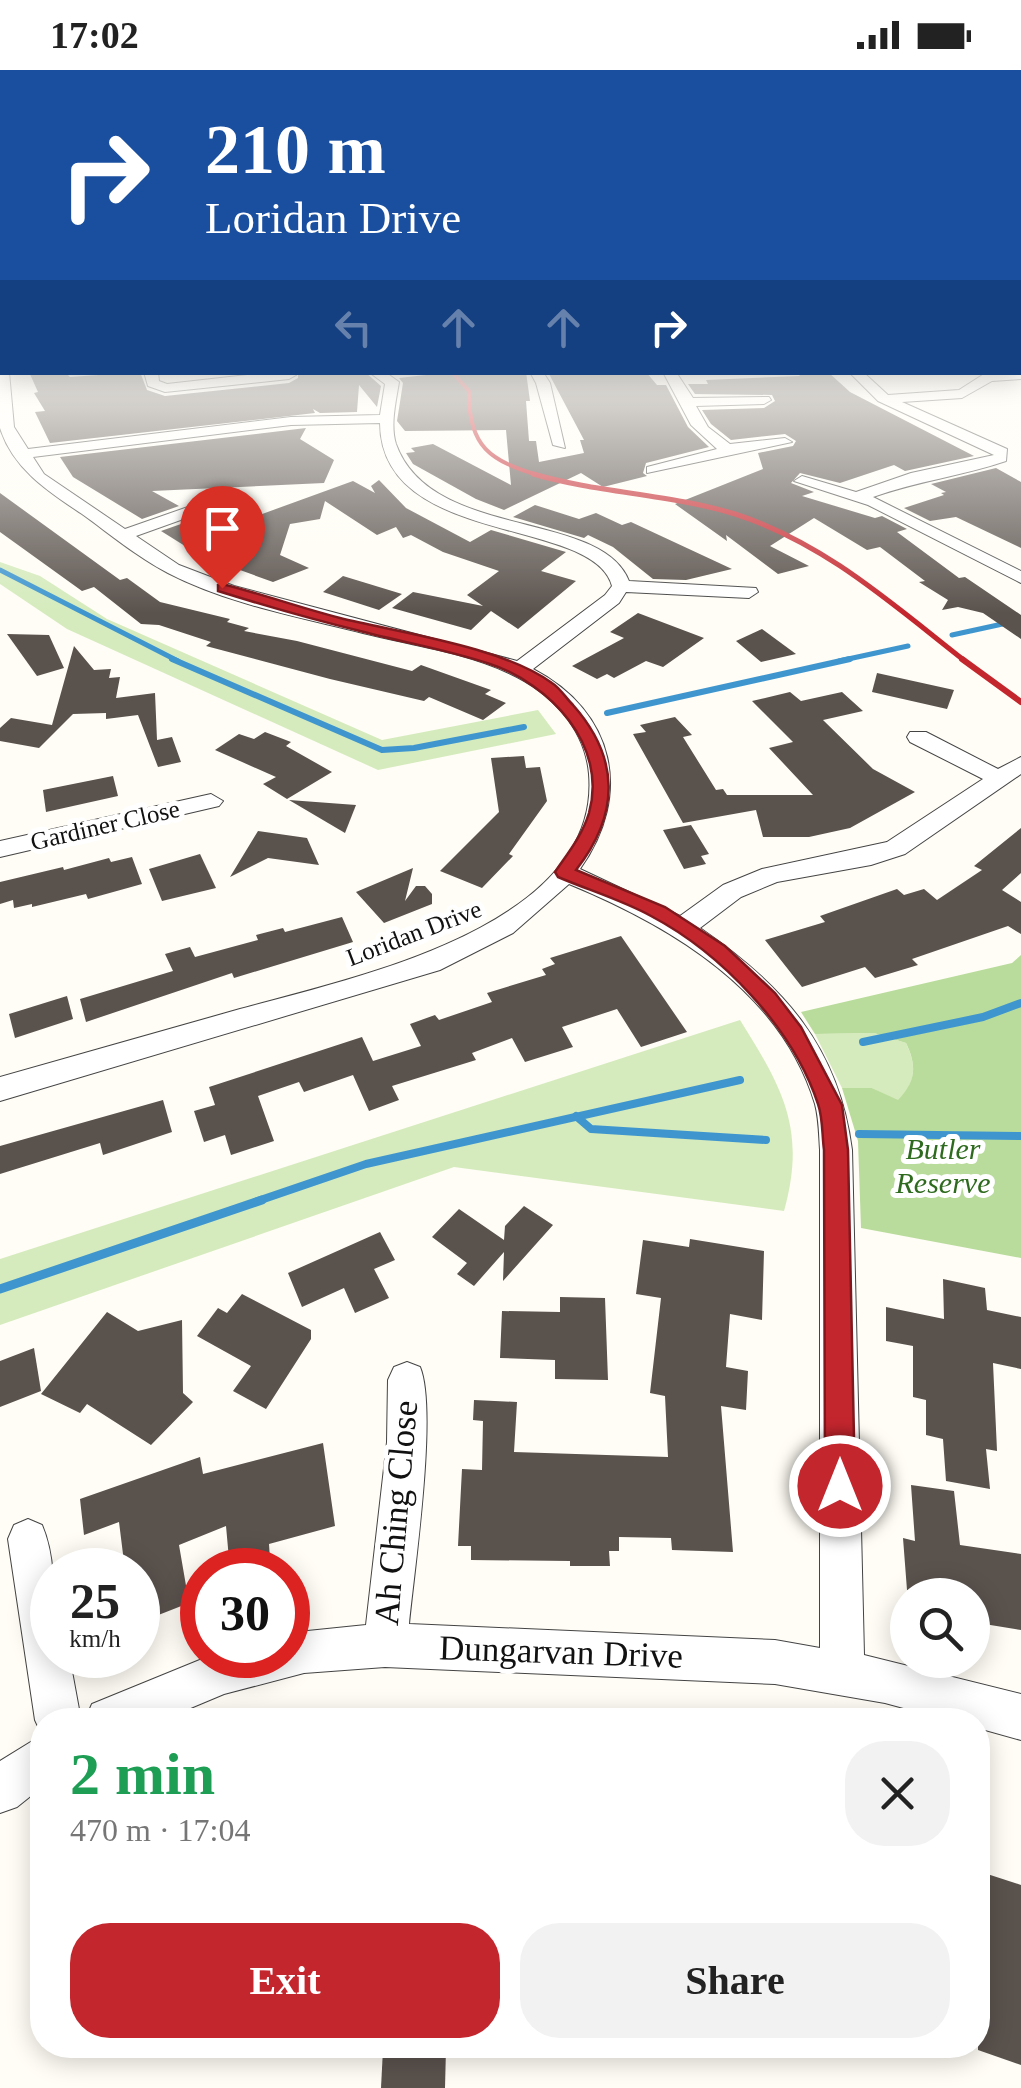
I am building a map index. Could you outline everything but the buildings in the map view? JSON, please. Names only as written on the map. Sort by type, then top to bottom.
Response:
[{"type":"street","name":"Loridan Drive","points":[[0,1089],[428,963],[502,928],[532,906],[564,872],[593,828],[601,789],[600,766],[586,730],[547,686],[484,657],[276,606],[196,580],[46,486],[7,424]]},
{"type":"street","points":[[24,454],[273,424]]},
{"type":"street","points":[[387,424],[388,440],[396,460],[427,490],[502,526],[592,551],[615,568],[620,586],[612,598],[518,670]]},
{"type":"street","points":[[550,424],[552,436]]},
{"type":"street","points":[[698,424],[702,432],[727,449],[749,450],[786,442]]},
{"type":"street","points":[[859,496],[917,476],[971,468],[1000,458],[1002,452],[992,444],[945,424]]},
{"type":"street","points":[[652,470],[721,454],[727,449]]},
{"type":"street","points":[[677,464],[694,475]]},
{"type":"street","points":[[802,481],[859,496],[1019,575]]},
{"type":"street","points":[[122,536],[212,504]]},
{"type":"street","points":[[620,586],[749,592]]},
{"type":"street","points":[[918,738],[998,778]]},
{"type":"street","points":[[684,926],[732,891],[771,875],[871,857],[896,848],[1021,764]]},
{"type":"street","name":"Gardiner Close","points":[[0,850],[211,802]]},
{"type":"street","points":[[564,872],[632,898],[684,926],[718,951],[768,999],[811,1062],[830,1105],[836,1150],[842,1672]]},
{"type":"street","name":"Ah Ching Close","points":[[385,1645],[406,1442],[407,1380]]},
{"type":"street","points":[[28,1539],[56,1708]]},
{"type":"street","name":"Dungarvan Drive","points":[[137,1708],[224,1672],[304,1651],[385,1645],[775,1662],[842,1672],[985,1708]]},
{"type":"street","name":"Dungarvan Drive","points":[[990,1709],[1021,1717]]},
{"type":"street","points":[[0,1790],[30,1767]]},
{"type":"green space","points":[[0,562],[40,576],[107,619],[382,740],[538,710],[556,734],[378,770],[67,629],[0,584]]},
{"type":"green space","name":"Butler Reserve","points":[[1021,955],[1021,1258],[861,1228],[858,1141],[842,1088],[872,1088],[898,1100],[911,1080],[912,1059],[906,1043],[874,1033],[815,1034],[801,1012],[1012,963]]},
{"type":"green space","points":[[740,1020],[768,1067],[786,1110],[793,1156],[784,1211],[454,1167],[0,1325],[0,1259]]},
{"type":"green space","points":[[874,1033],[906,1043],[910,1052],[911,1080],[898,1101],[872,1088],[842,1088],[815,1034]]},
{"type":"waterway","points":[[0,570],[178,661]]},
{"type":"waterway","points":[[952,635],[1021,620]]},
{"type":"waterway","points":[[839,661],[908,646]]},
{"type":"waterway","points":[[172,659],[382,750],[414,748],[524,727]]},
{"type":"waterway","points":[[607,713],[850,659]]},
{"type":"waterway","points":[[863,1042],[983,1017],[1021,1003]]},
{"type":"waterway","points":[[577,1117],[740,1080]]},
{"type":"waterway","points":[[255,1202],[366,1164],[577,1117]]},
{"type":"waterway","points":[[577,1117],[591,1129],[766,1140]]},
{"type":"waterway","points":[[859,1134],[1021,1136]]},
{"type":"waterway","points":[[0,1289],[262,1200]]},
{"type":"railway","points":[[473,424],[478,439],[496,457],[539,475]]},
{"type":"railway","points":[[533,474],[539,475]]},
{"type":"railway","points":[[539,475],[710,507],[768,526],[856,577],[965,661]]},
{"type":"railway","points":[[962,659],[1021,702]]},
{"type":"route","points":[[222,588],[276,606],[497,661],[547,686],[586,730],[600,766],[598,811],[581,851],[564,872],[632,898],[684,926],[718,951],[768,999],[793,1033],[830,1105],[836,1150],[840,1486]]}]
